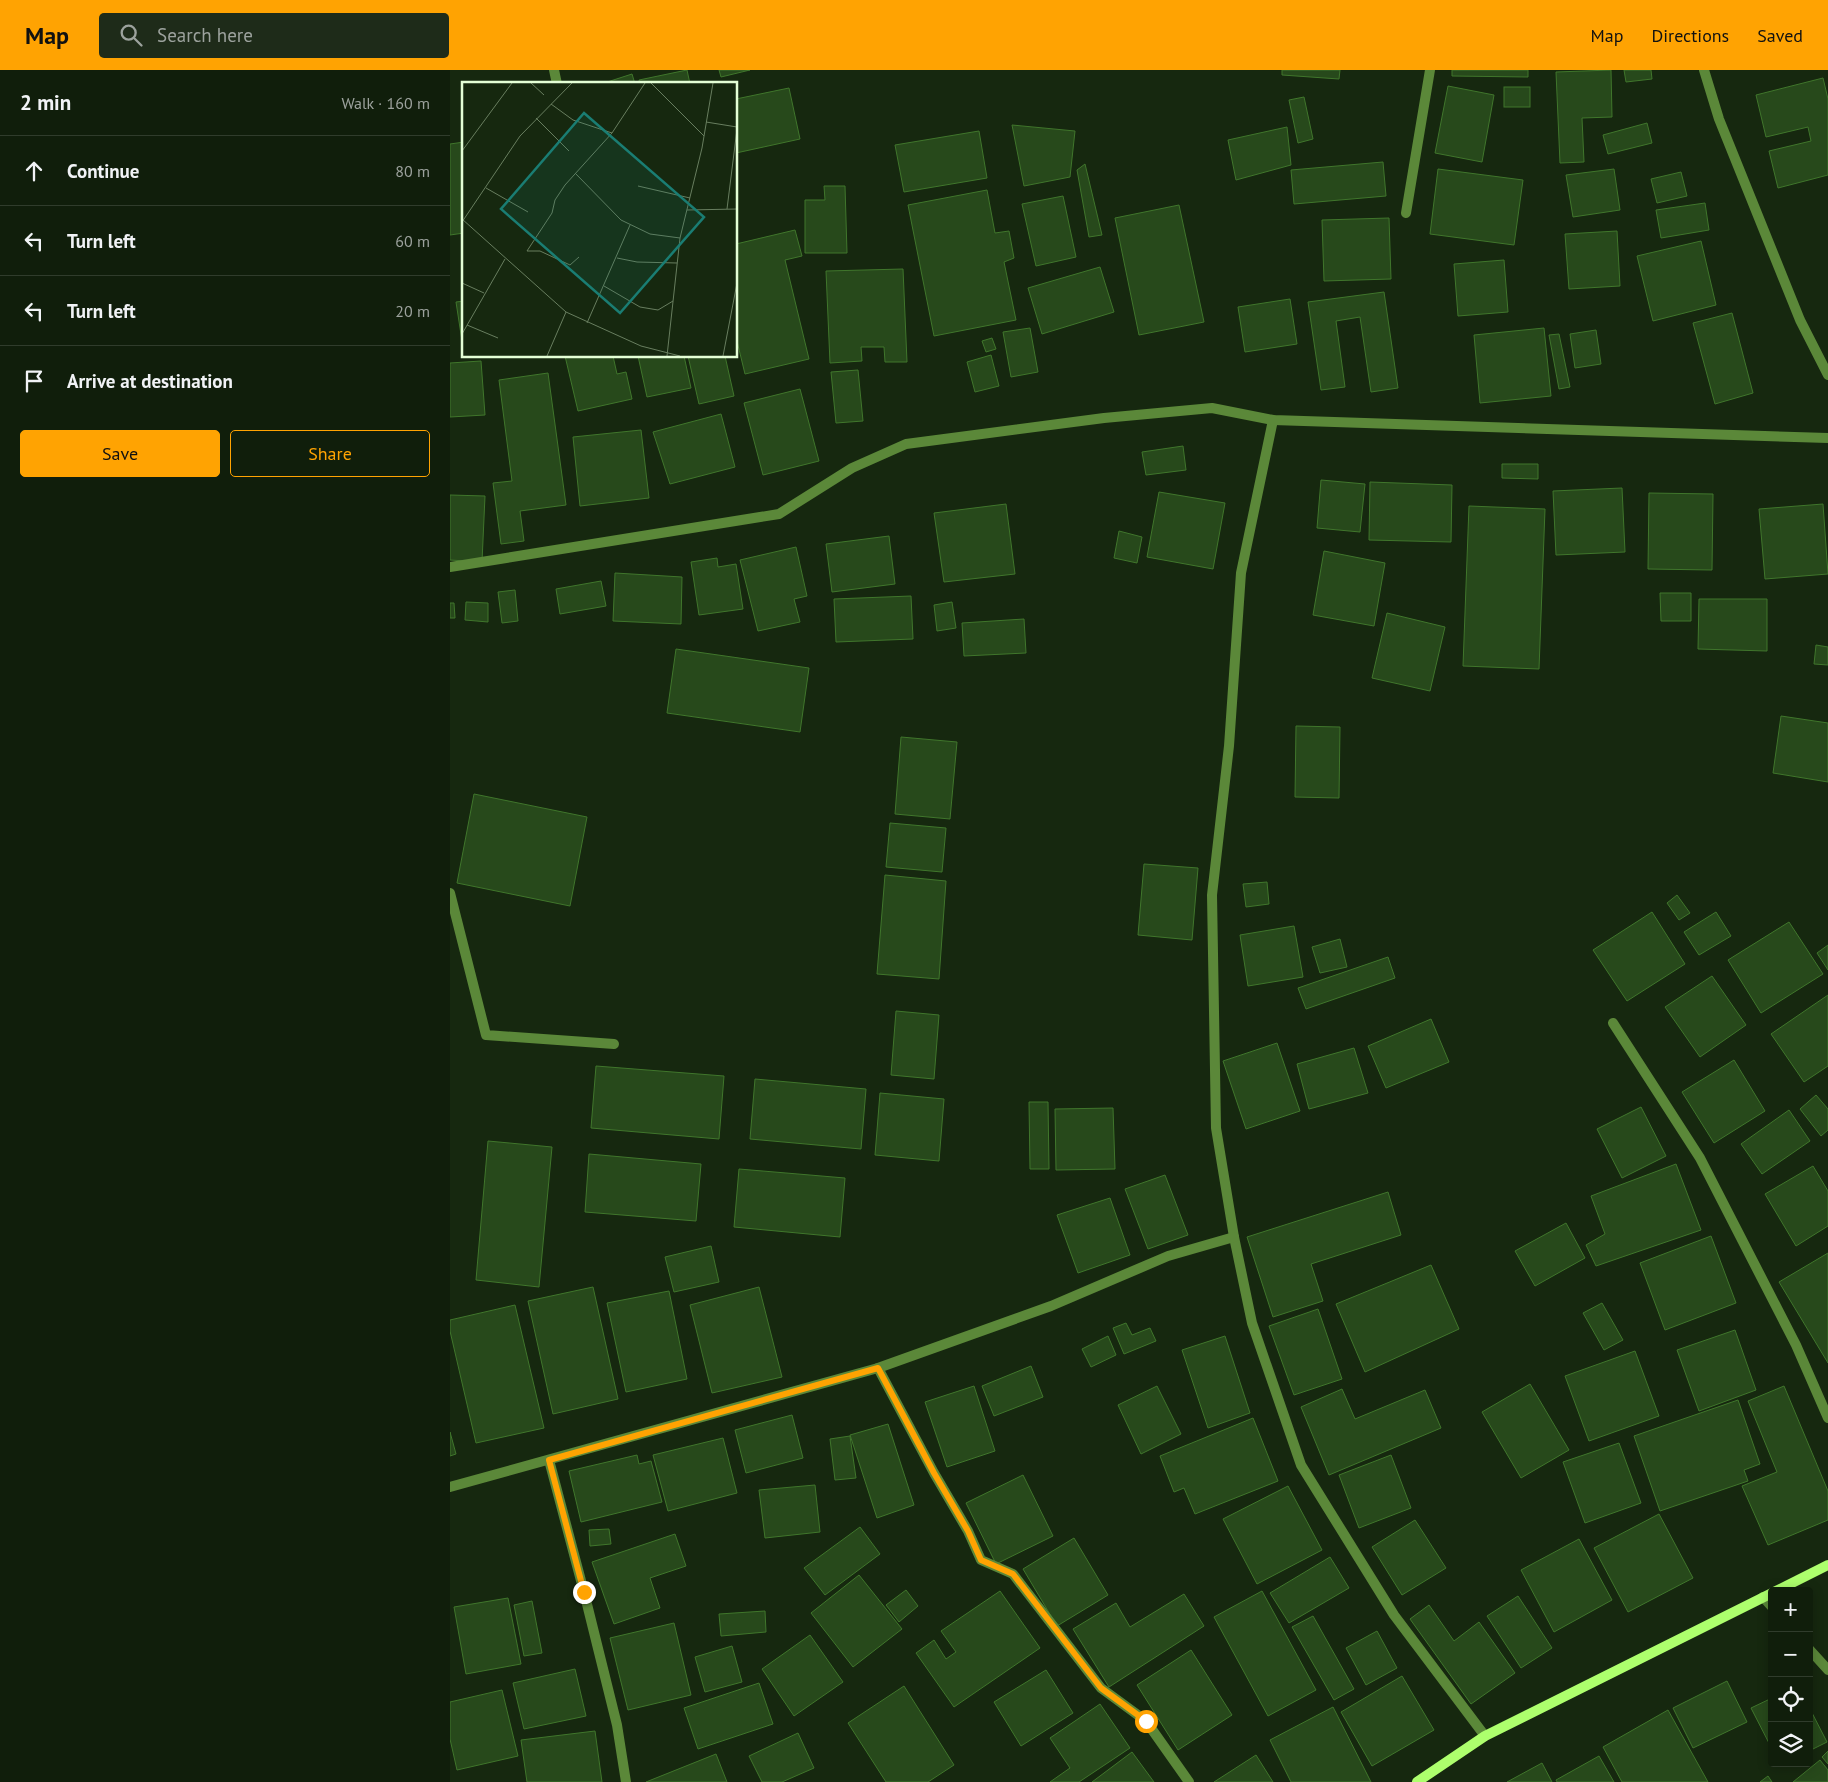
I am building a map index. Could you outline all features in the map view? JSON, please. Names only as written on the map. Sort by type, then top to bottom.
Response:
[{"type":"street","points":[[1406,213],[1430,70]]},
{"type":"street","points":[[1704,70],[1719,119],[1793,302],[1828,375]]},
{"type":"street","points":[[450,567],[779,514],[852,468],[906,444],[1104,418],[1212,408],[1274,420],[1828,438]]},
{"type":"street","points":[[1274,420],[1241,573],[1229,746],[1212,895],[1216,1128],[1234,1237],[1252,1323],[1301,1465],[1394,1615],[1485,1736]]},
{"type":"street","points":[[450,893],[486,1035],[614,1044]]},
{"type":"street","points":[[1613,1022],[1700,1158],[1796,1346],[1828,1418]]},
{"type":"street","points":[[450,1487],[878,1368],[1051,1306],[1168,1256],[1234,1237]]},
{"type":"street","points":[[878,1368],[934,1473],[968,1531],[981,1560],[1013,1574],[1101,1688],[1146,1721],[1189,1782]]},
{"type":"street","points":[[549,1460],[614,1716],[626,1782]]},
{"type":"street","points":[[1784,1587],[1828,1565]]},
{"type":"street","points":[[1417,1782],[1485,1736],[1767,1595]]},
{"type":"street","points":[[1813,1653],[1828,1670]]},
{"type":"building","points":[[687,70],[690,82],[640,82],[639,80]]},
{"type":"building","points":[[719,70],[750,70],[721,77]]},
{"type":"building","points":[[1282,70],[1340,70],[1339,79],[1282,75]]},
{"type":"building","points":[[1452,70],[1528,70],[1528,77],[1452,76]]},
{"type":"building","points":[[1611,70],[1612,117],[1582,118],[1584,162],[1560,163],[1556,72]]},
{"type":"building","points":[[1624,70],[1651,70],[1652,79],[1626,82]]},
{"type":"building","points":[[632,74],[634,82],[607,82]]},
{"type":"building","points":[[1823,78],[1828,99],[1828,175],[1778,188],[1769,151],[1811,141],[1808,127],[1766,137],[1756,95]]},
{"type":"building","points":[[1448,86],[1494,95],[1482,162],[1435,153]]},
{"type":"building","points":[[1504,87],[1530,87],[1530,107],[1504,107]]},
{"type":"building","points":[[789,88],[800,139],[738,153],[738,99]]},
{"type":"building","points":[[1304,97],[1313,139],[1298,143],[1289,100]]},
{"type":"building","points":[[1647,123],[1652,143],[1608,154],[1603,135]]},
{"type":"building","points":[[1012,125],[1075,131],[1070,177],[1024,186]]},
{"type":"building","points":[[1287,127],[1291,165],[1236,180],[1228,140]]},
{"type":"building","points":[[979,131],[987,178],[904,192],[895,145]]},
{"type":"building","points":[[462,142],[462,233],[450,235],[450,144]]},
{"type":"building","points":[[1383,162],[1386,196],[1294,204],[1291,170]]},
{"type":"building","points":[[1085,164],[1102,235],[1089,237],[1077,170]]},
{"type":"building","points":[[1438,169],[1523,180],[1514,245],[1430,234]]},
{"type":"building","points":[[1614,169],[1620,210],[1573,217],[1566,175]]},
{"type":"building","points":[[1681,172],[1687,196],[1657,203],[1651,179]]},
{"type":"building","points":[[824,186],[845,186],[847,253],[805,253],[805,200],[825,200]]},
{"type":"building","points":[[987,190],[995,233],[1009,231],[1014,258],[1004,262],[1016,320],[934,336],[908,205]]},
{"type":"building","points":[[1063,196],[1076,257],[1036,266],[1022,204]]},
{"type":"building","points":[[1705,203],[1709,230],[1661,238],[1656,210]]},
{"type":"building","points":[[1179,205],[1204,322],[1139,335],[1115,218]]},
{"type":"building","points":[[1389,218],[1391,279],[1324,281],[1322,220]]},
{"type":"building","points":[[795,230],[802,256],[785,260],[809,359],[745,374],[738,345],[738,244]]},
{"type":"building","points":[[1617,231],[1620,286],[1569,289],[1565,234]]},
{"type":"building","points":[[1701,241],[1716,305],[1653,321],[1637,256]]},
{"type":"building","points":[[1504,260],[1508,312],[1458,316],[1454,264]]},
{"type":"building","points":[[1100,267],[1114,312],[1042,334],[1028,288]]},
{"type":"building","points":[[903,269],[907,362],[885,362],[884,347],[861,347],[862,361],[830,363],[826,271]]},
{"type":"building","points":[[1384,292],[1398,388],[1371,392],[1360,317],[1336,321],[1345,387],[1321,390],[1308,302]]},
{"type":"building","points":[[1290,299],[1297,344],[1245,352],[1238,307]]},
{"type":"building","points":[[462,301],[462,341],[456,302]]},
{"type":"building","points":[[1732,313],[1753,393],[1715,404],[1693,323]]},
{"type":"building","points":[[1030,328],[1038,372],[1011,377],[1003,332]]},
{"type":"building","points":[[1544,328],[1551,396],[1480,403],[1474,335]]},
{"type":"building","points":[[1596,330],[1601,364],[1575,368],[1570,334]]},
{"type":"building","points":[[1559,334],[1570,387],[1559,389],[1549,335]]},
{"type":"building","points":[[992,338],[996,349],[986,352],[982,341]]},
{"type":"building","points":[[991,355],[999,386],[975,392],[967,362]]},
{"type":"building","points":[[565,358],[613,358],[617,374],[626,372],[632,399],[578,411]]},
{"type":"building","points":[[638,358],[684,358],[691,388],[647,397]]},
{"type":"building","points":[[688,358],[725,358],[734,396],[699,404]]},
{"type":"building","points":[[481,361],[485,415],[450,417],[450,363]]},
{"type":"building","points":[[858,370],[863,421],[836,423],[831,372]]},
{"type":"building","points":[[548,373],[566,505],[520,511],[524,541],[501,544],[493,483],[512,481],[499,380]]},
{"type":"building","points":[[800,389],[819,461],[763,475],[744,403]]},
{"type":"building","points":[[721,414],[735,467],[670,484],[653,432]]},
{"type":"building","points":[[641,430],[649,498],[580,506],[573,437]]},
{"type":"building","points":[[1183,446],[1186,470],[1146,475],[1142,452]]},
{"type":"building","points":[[1502,464],[1538,464],[1538,479],[1502,478]]},
{"type":"building","points":[[1321,480],[1365,484],[1360,532],[1317,528]]},
{"type":"building","points":[[1370,482],[1452,485],[1451,542],[1369,540]]},
{"type":"building","points":[[1622,488],[1625,552],[1556,555],[1553,491]]},
{"type":"building","points":[[1159,492],[1225,503],[1213,569],[1147,557]]},
{"type":"building","points":[[1649,493],[1713,494],[1712,570],[1648,569]]},
{"type":"building","points":[[450,495],[485,496],[482,562],[450,560]]},
{"type":"building","points":[[1006,504],[1015,574],[944,582],[934,513]]},
{"type":"building","points":[[1823,504],[1828,574],[1765,579],[1759,509]]},
{"type":"building","points":[[1469,506],[1545,509],[1539,669],[1463,666]]},
{"type":"building","points":[[1119,531],[1142,537],[1137,563],[1114,558]]},
{"type":"building","points":[[889,536],[895,584],[832,592],[826,544]]},
{"type":"building","points":[[796,547],[807,596],[794,599],[800,622],[758,631],[740,560]]},
{"type":"building","points":[[1324,551],[1385,563],[1374,626],[1313,615]]},
{"type":"building","points":[[717,558],[718,567],[736,564],[743,609],[699,615],[691,562]]},
{"type":"building","points":[[615,573],[682,577],[681,624],[613,621]]},
{"type":"building","points":[[601,581],[606,606],[560,614],[556,589]]},
{"type":"building","points":[[515,590],[518,621],[502,623],[498,592]]},
{"type":"building","points":[[1660,593],[1691,593],[1691,621],[1661,621]]},
{"type":"building","points":[[911,596],[913,639],[836,642],[834,599]]},
{"type":"building","points":[[1699,599],[1767,599],[1767,651],[1698,649]]},
{"type":"building","points":[[466,602],[488,603],[488,622],[465,620]]},
{"type":"building","points":[[952,602],[956,628],[937,631],[934,605]]},
{"type":"building","points":[[450,603],[454,603],[455,618],[450,618]]},
{"type":"building","points":[[1387,613],[1445,627],[1430,691],[1372,678]]},
{"type":"building","points":[[1024,619],[1026,653],[964,656],[962,623]]},
{"type":"building","points":[[1816,645],[1828,647],[1828,665],[1814,664]]},
{"type":"building","points":[[676,649],[809,668],[800,732],[667,713]]},
{"type":"building","points":[[1781,716],[1828,723],[1828,782],[1773,773]]},
{"type":"building","points":[[1296,726],[1340,727],[1339,798],[1295,797]]},
{"type":"building","points":[[901,737],[957,742],[950,819],[895,814]]},
{"type":"building","points":[[474,794],[587,817],[570,906],[457,883]]},
{"type":"building","points":[[890,823],[946,828],[942,872],[886,867]]},
{"type":"building","points":[[1144,864],[1198,868],[1192,940],[1138,935]]},
{"type":"building","points":[[885,875],[946,881],[939,979],[877,974]]},
{"type":"building","points":[[1267,882],[1269,904],[1246,907],[1243,884]]},
{"type":"building","points":[[1677,895],[1690,913],[1679,920],[1667,903]]},
{"type":"building","points":[[1652,912],[1685,964],[1627,1001],[1593,950]]},
{"type":"building","points":[[1716,912],[1731,936],[1699,955],[1684,932]]},
{"type":"building","points":[[1789,922],[1823,974],[1761,1013],[1728,960]]},
{"type":"building","points":[[1294,926],[1303,977],[1248,986],[1240,935]]},
{"type":"building","points":[[1340,939],[1347,967],[1320,973],[1312,947]]},
{"type":"building","points":[[1828,945],[1828,970],[1817,953]]},
{"type":"building","points":[[1388,957],[1395,978],[1306,1009],[1298,988]]},
{"type":"building","points":[[1712,976],[1746,1025],[1700,1057],[1665,1007]]},
{"type":"building","points":[[1828,995],[1828,1066],[1804,1082],[1771,1034]]},
{"type":"building","points":[[896,1011],[939,1015],[934,1079],[891,1075]]},
{"type":"building","points":[[1431,1019],[1449,1062],[1386,1088],[1368,1046]]},
{"type":"building","points":[[1277,1043],[1300,1111],[1246,1129],[1223,1061]]},
{"type":"building","points":[[1354,1048],[1368,1093],[1309,1109],[1297,1064]]},
{"type":"building","points":[[1734,1060],[1765,1111],[1714,1143],[1682,1092]]},
{"type":"building","points":[[596,1066],[724,1076],[719,1139],[591,1128]]},
{"type":"building","points":[[755,1079],[866,1089],[861,1149],[750,1139]]},
{"type":"building","points":[[880,1093],[944,1099],[939,1161],[875,1155]]},
{"type":"building","points":[[1816,1095],[1828,1109],[1828,1130],[1821,1136],[1800,1109]]},
{"type":"building","points":[[1029,1102],[1048,1102],[1049,1169],[1030,1169]]},
{"type":"building","points":[[1641,1107],[1666,1156],[1622,1178],[1597,1129]]},
{"type":"building","points":[[1113,1108],[1115,1169],[1056,1170],[1055,1109]]},
{"type":"building","points":[[1789,1110],[1810,1141],[1762,1174],[1741,1144]]},
{"type":"building","points":[[488,1141],[552,1147],[539,1287],[476,1280]]},
{"type":"building","points":[[589,1154],[701,1164],[696,1221],[585,1212]]},
{"type":"building","points":[[1676,1164],[1701,1230],[1596,1266],[1586,1245],[1605,1234],[1591,1196]]},
{"type":"building","points":[[1813,1166],[1828,1191],[1828,1226],[1796,1246],[1765,1194]]},
{"type":"building","points":[[739,1169],[845,1178],[840,1237],[734,1227]]},
{"type":"building","points":[[1165,1175],[1188,1235],[1148,1249],[1125,1189]]},
{"type":"building","points":[[1388,1192],[1401,1235],[1311,1264],[1323,1301],[1273,1317],[1247,1237]]},
{"type":"building","points":[[1110,1198],[1130,1255],[1078,1273],[1057,1215]]},
{"type":"building","points":[[1566,1223],[1585,1258],[1535,1286],[1515,1251]]},
{"type":"building","points":[[1711,1236],[1736,1303],[1665,1330],[1640,1263]]},
{"type":"building","points":[[711,1246],[719,1282],[674,1292],[665,1257]]},
{"type":"building","points":[[1828,1253],[1828,1363],[1779,1282]]},
{"type":"building","points":[[1431,1265],[1459,1329],[1365,1372],[1336,1304]]},
{"type":"building","points":[[593,1287],[618,1399],[553,1414],[528,1301]]},
{"type":"building","points":[[759,1287],[782,1377],[712,1393],[690,1305]]},
{"type":"building","points":[[669,1291],[687,1379],[626,1392],[607,1303]]},
{"type":"building","points":[[1602,1303],[1623,1340],[1604,1350],[1583,1313]]},
{"type":"building","points":[[515,1305],[544,1428],[476,1443],[450,1331],[450,1320]]},
{"type":"building","points":[[1318,1309],[1342,1379],[1294,1395],[1269,1326]]},
{"type":"building","points":[[1126,1323],[1132,1335],[1150,1328],[1156,1341],[1124,1354],[1113,1328]]},
{"type":"building","points":[[1735,1330],[1756,1390],[1699,1411],[1677,1350]]},
{"type":"building","points":[[1108,1336],[1116,1355],[1091,1367],[1082,1349]]},
{"type":"building","points":[[1225,1336],[1250,1413],[1208,1428],[1182,1350]]},
{"type":"building","points":[[1635,1351],[1659,1416],[1589,1441],[1565,1376]]},
{"type":"building","points":[[1031,1366],[1043,1397],[994,1416],[982,1386]]},
{"type":"building","points":[[1530,1384],[1569,1450],[1521,1478],[1482,1412]]},
{"type":"building","points":[[974,1386],[995,1451],[947,1467],[925,1402]]},
{"type":"building","points":[[1157,1386],[1181,1434],[1141,1454],[1118,1405]]},
{"type":"building","points":[[1784,1386],[1828,1491],[1828,1520],[1768,1545],[1742,1486],[1777,1472],[1748,1401]]},
{"type":"building","points":[[1342,1389],[1355,1419],[1425,1390],[1441,1428],[1329,1475],[1301,1407]]},
{"type":"building","points":[[1738,1400],[1760,1464],[1744,1470],[1748,1481],[1660,1511],[1634,1436]]},
{"type":"building","points":[[792,1415],[803,1458],[746,1473],[735,1430]]},
{"type":"building","points":[[1253,1418],[1278,1481],[1195,1514],[1184,1488],[1174,1492],[1160,1456]]},
{"type":"building","points":[[888,1424],[914,1505],[877,1518],[850,1435]]},
{"type":"building","points":[[450,1432],[456,1454],[450,1456]]},
{"type":"building","points":[[850,1436],[856,1478],[835,1480],[830,1439]]},
{"type":"building","points":[[723,1438],[737,1493],[668,1511],[653,1455]]},
{"type":"building","points":[[1619,1443],[1641,1503],[1585,1523],[1563,1462]]},
{"type":"building","points":[[637,1455],[639,1464],[651,1461],[662,1502],[581,1522],[569,1471]]},
{"type":"building","points":[[1391,1455],[1411,1508],[1359,1528],[1339,1475]]},
{"type":"building","points":[[1023,1475],[1053,1536],[996,1564],[966,1503]]},
{"type":"building","points":[[815,1485],[820,1532],[765,1538],[759,1490]]},
{"type":"building","points":[[1288,1486],[1322,1550],[1257,1584],[1223,1519]]},
{"type":"building","points":[[1659,1514],[1693,1578],[1628,1612],[1594,1548]]},
{"type":"building","points":[[1415,1520],[1446,1568],[1402,1595],[1372,1547]]},
{"type":"building","points":[[860,1527],[880,1554],[825,1595],[804,1568]]},
{"type":"building","points":[[609,1529],[611,1544],[590,1546],[589,1530]]},
{"type":"building","points":[[675,1534],[686,1566],[650,1578],[660,1608],[614,1624],[592,1562]]},
{"type":"building","points":[[1074,1538],[1108,1595],[1057,1626],[1023,1569]]},
{"type":"building","points":[[1579,1539],[1612,1600],[1554,1632],[1521,1570]]},
{"type":"building","points":[[1330,1557],[1349,1588],[1289,1623],[1270,1593]]},
{"type":"building","points":[[859,1575],[902,1629],[853,1667],[811,1613]]},
{"type":"building","points":[[906,1590],[918,1606],[899,1622],[886,1605]]},
{"type":"building","points":[[1000,1591],[1040,1648],[954,1707],[916,1653],[934,1640],[946,1659],[956,1652],[941,1631]]},
{"type":"building","points":[[1262,1591],[1316,1690],[1268,1716],[1214,1617]]},
{"type":"building","points":[[1184,1594],[1204,1626],[1109,1687],[1073,1629],[1116,1603],[1130,1627]]},
{"type":"building","points":[[1518,1596],[1552,1648],[1521,1668],[1487,1616]]},
{"type":"building","points":[[508,1598],[521,1664],[466,1674],[454,1607]]},
{"type":"building","points":[[532,1601],[542,1653],[524,1656],[514,1605]]},
{"type":"building","points":[[1429,1605],[1454,1641],[1479,1622],[1515,1673],[1471,1704],[1410,1619]]},
{"type":"building","points":[[765,1611],[766,1632],[721,1636],[719,1614]]},
{"type":"building","points":[[1313,1616],[1354,1689],[1334,1700],[1292,1627]]},
{"type":"building","points":[[674,1623],[691,1695],[628,1710],[610,1638]]},
{"type":"building","points":[[1377,1631],[1397,1668],[1366,1685],[1346,1648]]},
{"type":"building","points":[[810,1635],[843,1682],[794,1716],[762,1669]]},
{"type":"building","points":[[732,1646],[742,1682],[705,1692],[695,1657]]},
{"type":"building","points":[[1191,1650],[1232,1715],[1178,1750],[1137,1685]]},
{"type":"building","points":[[575,1669],[586,1716],[524,1729],[513,1683]]},
{"type":"building","points":[[1046,1670],[1073,1713],[1021,1746],[994,1702]]},
{"type":"building","points":[[1402,1676],[1434,1730],[1372,1766],[1341,1712]]},
{"type":"building","points":[[1727,1681],[1747,1722],[1693,1748],[1673,1708]]},
{"type":"building","points":[[759,1683],[773,1724],[698,1749],[684,1708]]},
{"type":"building","points":[[904,1686],[954,1765],[928,1782],[886,1782],[848,1723]]},
{"type":"building","points":[[502,1690],[518,1756],[457,1770],[450,1739],[450,1702]]},
{"type":"building","points":[[1768,1700],[1768,1741],[1751,1708]]},
{"type":"building","points":[[1100,1704],[1130,1748],[1079,1782],[1050,1782],[1070,1768],[1050,1738]]},
{"type":"building","points":[[1333,1707],[1371,1782],[1291,1782],[1270,1740]]},
{"type":"building","points":[[1668,1710],[1708,1782],[1622,1782],[1603,1747]]},
{"type":"building","points":[[1813,1715],[1827,1742],[1813,1749]]},
{"type":"building","points":[[595,1731],[602,1782],[527,1782],[521,1740]]},
{"type":"building","points":[[798,1733],[814,1768],[782,1782],[762,1782],[749,1756]]},
{"type":"building","points":[[1828,1751],[1828,1764],[1822,1757]]},
{"type":"building","points":[[1132,1752],[1154,1782],[1092,1782]]},
{"type":"building","points":[[716,1754],[727,1782],[646,1782]]},
{"type":"building","points":[[1256,1755],[1273,1782],[1214,1782]]},
{"type":"building","points":[[1599,1756],[1614,1782],[1557,1782],[1556,1780]]},
{"type":"building","points":[[1820,1760],[1828,1770],[1828,1782],[1793,1782],[1813,1767]]},
{"type":"building","points":[[1542,1763],[1552,1782],[1507,1782]]},
{"type":"building","points":[[1768,1776],[1772,1782],[1760,1782]]},
{"type":"route","points":[[584,1592],[549,1460],[878,1368],[934,1473],[968,1531],[981,1560],[1013,1574],[1101,1688],[1146,1721]]}]
